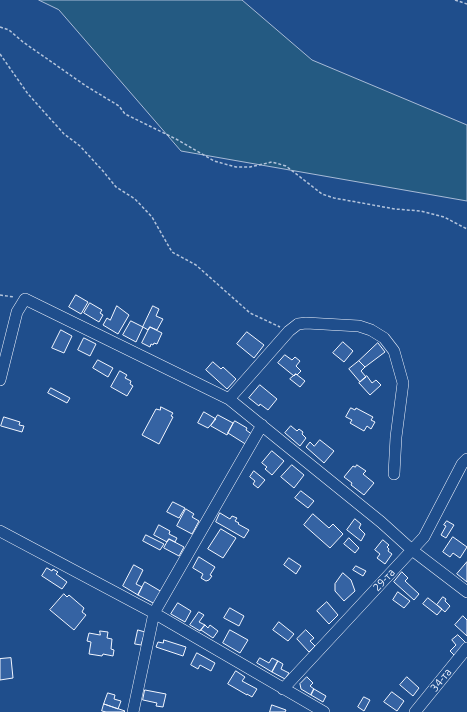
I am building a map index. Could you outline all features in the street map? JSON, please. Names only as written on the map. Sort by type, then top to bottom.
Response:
[{"type":"street","points":[[0,380],[17,312],[24,299],[229,399],[381,522],[412,550],[467,592]]},
{"type":"street","points":[[229,399],[289,331],[298,324],[306,323],[359,326],[371,330],[384,338],[394,351],[403,383],[396,436],[394,474]]},
{"type":"street","points":[[133,712],[154,613],[262,425]]},
{"type":"street","name":"29-та","points":[[283,689],[424,537],[462,464],[467,459]]},
{"type":"street","points":[[0,531],[154,613],[324,712]]},
{"type":"street","name":"34-та","points":[[415,712],[467,648]]},
{"type":"path","points":[[454,0],[467,4]]},
{"type":"path","points":[[0,27],[9,30],[23,42],[86,86],[119,106],[125,114],[176,139],[214,161],[236,167],[250,167],[272,162],[286,166],[322,194],[334,198],[395,209],[421,211],[444,217],[467,229]]},
{"type":"path","points":[[0,54],[28,94],[64,134],[80,146],[116,188],[135,199],[152,217],[172,252],[196,265],[250,313],[289,331]]},
{"type":"path","points":[[0,295],[24,299]]},
{"type":"shaded area","points":[[39,0],[242,0],[312,60],[467,125],[467,201],[181,151],[59,10]]},
{"type":"building","points":[[76,295],[88,302],[81,314],[69,307]]},
{"type":"building","points":[[90,303],[102,310],[100,313],[103,315],[99,322],[84,313]]},
{"type":"building","points":[[117,306],[129,315],[118,334],[103,325],[107,318],[110,320]]},
{"type":"building","points":[[153,306],[159,309],[156,316],[163,319],[157,330],[150,327],[148,330],[143,327]]},
{"type":"building","points":[[131,321],[143,327],[136,342],[123,335]]},
{"type":"building","points":[[150,327],[162,333],[157,344],[151,344],[150,347],[142,343]]},
{"type":"building","points":[[61,330],[72,336],[64,353],[52,348]]},
{"type":"building","points":[[247,332],[264,345],[254,358],[237,344]]},
{"type":"building","points":[[84,338],[96,344],[90,356],[78,350]]},
{"type":"building","points":[[343,342],[353,351],[344,362],[333,353]]},
{"type":"building","points":[[378,343],[385,352],[365,367],[359,361]]},
{"type":"building","points":[[285,355],[292,360],[295,357],[300,361],[296,366],[301,371],[297,375],[296,374],[294,376],[278,363]]},
{"type":"building","points":[[98,360],[113,368],[108,377],[93,368]]},
{"type":"building","points":[[359,361],[365,367],[361,371],[366,377],[360,382],[349,369]]},
{"type":"building","points":[[213,362],[221,369],[223,367],[236,379],[227,389],[206,370]]},
{"type":"building","points":[[120,371],[127,375],[125,378],[131,381],[130,384],[133,386],[127,396],[111,387]]},
{"type":"building","points":[[296,374],[305,381],[300,387],[290,379]]},
{"type":"building","points":[[367,376],[372,383],[376,380],[381,385],[370,395],[359,383]]},
{"type":"building","points":[[260,385],[277,399],[268,410],[260,404],[259,406],[249,398]]},
{"type":"building","points":[[51,388],[70,398],[67,403],[48,393]]},
{"type":"building","points":[[161,407],[173,413],[171,416],[173,417],[159,444],[142,435],[156,409],[160,410]]},
{"type":"building","points":[[351,408],[355,410],[356,408],[373,417],[371,420],[375,422],[371,429],[367,426],[364,431],[350,423],[352,420],[346,417]]},
{"type":"building","points":[[204,412],[216,419],[208,428],[198,423]]},
{"type":"building","points":[[218,415],[233,423],[227,435],[211,426]]},
{"type":"building","points":[[4,417],[20,422],[19,425],[24,426],[22,432],[1,426]]},
{"type":"building","points":[[235,421],[247,428],[246,430],[253,435],[247,445],[228,433]]},
{"type":"building","points":[[291,426],[297,431],[299,429],[303,432],[302,434],[306,438],[300,446],[285,433]]},
{"type":"building","points":[[320,440],[334,451],[324,463],[306,447],[310,442],[314,446]]},
{"type":"building","points":[[272,451],[284,461],[272,475],[265,469],[267,467],[262,463]]},
{"type":"building","points":[[292,465],[304,475],[294,488],[281,477]]},
{"type":"building","points":[[357,465],[366,471],[363,474],[374,483],[364,495],[351,485],[352,483],[344,477],[353,466],[355,467]]},
{"type":"building","points":[[254,471],[265,480],[258,488],[253,484],[255,481],[250,477]]},
{"type":"building","points":[[301,491],[314,501],[308,508],[295,498]]},
{"type":"building","points":[[173,502],[185,508],[179,518],[167,512]]},
{"type":"building","points":[[186,509],[194,514],[192,517],[199,521],[192,534],[177,526]]},
{"type":"building","points":[[220,513],[230,519],[232,516],[237,518],[235,521],[239,523],[238,524],[249,530],[244,538],[216,522]]},
{"type":"building","points":[[313,514],[329,528],[333,524],[343,534],[330,548],[304,525]]},
{"type":"building","points":[[355,519],[361,524],[359,528],[365,534],[361,541],[347,530]]},
{"type":"building","points":[[447,521],[454,525],[446,538],[441,535]]},
{"type":"building","points":[[159,525],[170,531],[169,534],[177,538],[175,542],[169,539],[167,542],[154,535]]},
{"type":"building","points":[[221,529],[236,538],[223,558],[208,549]]},
{"type":"building","points":[[146,535],[164,544],[160,550],[143,541]]},
{"type":"building","points":[[453,537],[467,547],[460,558],[453,553],[450,557],[443,552]]},
{"type":"building","points":[[349,538],[359,548],[355,553],[344,544]]},
{"type":"building","points":[[169,539],[184,547],[179,556],[164,548]]},
{"type":"building","points":[[383,540],[389,545],[387,547],[389,549],[388,551],[392,554],[385,564],[377,558],[380,554],[375,550]]},
{"type":"building","points":[[199,557],[215,567],[209,580],[206,581],[201,578],[203,574],[193,568]]},
{"type":"building","points":[[289,558],[301,566],[296,574],[284,565]]},
{"type":"building","points":[[467,562],[467,582],[457,574]]},
{"type":"building","points":[[134,565],[143,570],[136,584],[142,587],[138,595],[123,586]]},
{"type":"building","points":[[356,566],[366,571],[363,576],[353,570]]},
{"type":"building","points":[[47,568],[58,572],[56,574],[67,582],[62,589],[42,576]]},
{"type":"building","points":[[402,572],[408,578],[405,581],[419,594],[414,600],[394,582]]},
{"type":"building","points":[[343,573],[351,580],[355,591],[344,601],[335,591],[335,584]]},
{"type":"building","points":[[145,582],[162,592],[155,604],[138,595]]},
{"type":"building","points":[[398,592],[410,601],[404,608],[393,600]]},
{"type":"building","points":[[64,594],[67,597],[69,595],[84,608],[82,612],[86,615],[74,630],[50,610]]},
{"type":"building","points":[[443,597],[450,606],[445,612],[437,605]]},
{"type":"building","points":[[428,598],[442,609],[437,615],[423,604]]},
{"type":"building","points":[[327,602],[338,615],[329,624],[317,611]]},
{"type":"building","points":[[178,603],[191,611],[185,622],[171,614]]},
{"type":"building","points":[[230,608],[244,616],[239,626],[224,618]]},
{"type":"building","points":[[199,612],[204,615],[199,622],[205,625],[200,631],[190,625]]},
{"type":"building","points":[[463,616],[467,620],[467,636],[455,625]]},
{"type":"building","points":[[279,622],[294,634],[288,641],[273,630]]},
{"type":"building","points":[[205,625],[208,628],[210,625],[218,631],[213,638],[201,630]]},
{"type":"building","points":[[138,630],[145,632],[141,645],[135,644]]},
{"type":"building","points":[[230,630],[248,640],[240,653],[223,643]]},
{"type":"building","points":[[306,630],[314,638],[310,641],[315,646],[309,652],[297,639]]},
{"type":"building","points":[[100,631],[108,632],[107,638],[112,639],[111,649],[114,650],[113,656],[89,654],[91,642],[87,641],[89,633],[100,635]]},
{"type":"building","points":[[458,635],[467,644],[455,656],[450,651],[456,645],[452,640]]},
{"type":"building","points":[[164,640],[186,647],[183,656],[156,647],[158,642],[163,643]]},
{"type":"building","points":[[197,653],[215,663],[211,671],[200,665],[198,669],[191,665]]},
{"type":"building","points":[[11,658],[13,678],[0,680],[0,659]]},
{"type":"building","points":[[260,658],[269,663],[272,658],[278,661],[272,672],[257,663]]},
{"type":"building","points":[[278,661],[283,664],[281,669],[289,673],[285,679],[272,672]]},
{"type":"building","points":[[236,671],[245,677],[242,681],[257,689],[252,697],[228,684]]},
{"type":"building","points":[[307,677],[313,683],[310,686],[314,689],[311,695],[301,689],[300,684]]},
{"type":"building","points":[[407,677],[419,688],[413,696],[400,685]]},
{"type":"building","points":[[314,689],[326,696],[323,702],[311,695]]},
{"type":"building","points":[[145,690],[166,694],[163,707],[156,706],[157,703],[143,700]]},
{"type":"building","points":[[392,692],[404,701],[397,711],[384,702]]},
{"type":"building","points":[[108,693],[115,695],[114,699],[121,701],[118,709],[104,704]]},
{"type":"building","points":[[364,697],[370,700],[364,711],[358,707]]},
{"type":"building","points":[[104,704],[125,711],[102,711]]},
{"type":"building","points":[[272,705],[286,710],[285,712],[270,712]]}]
